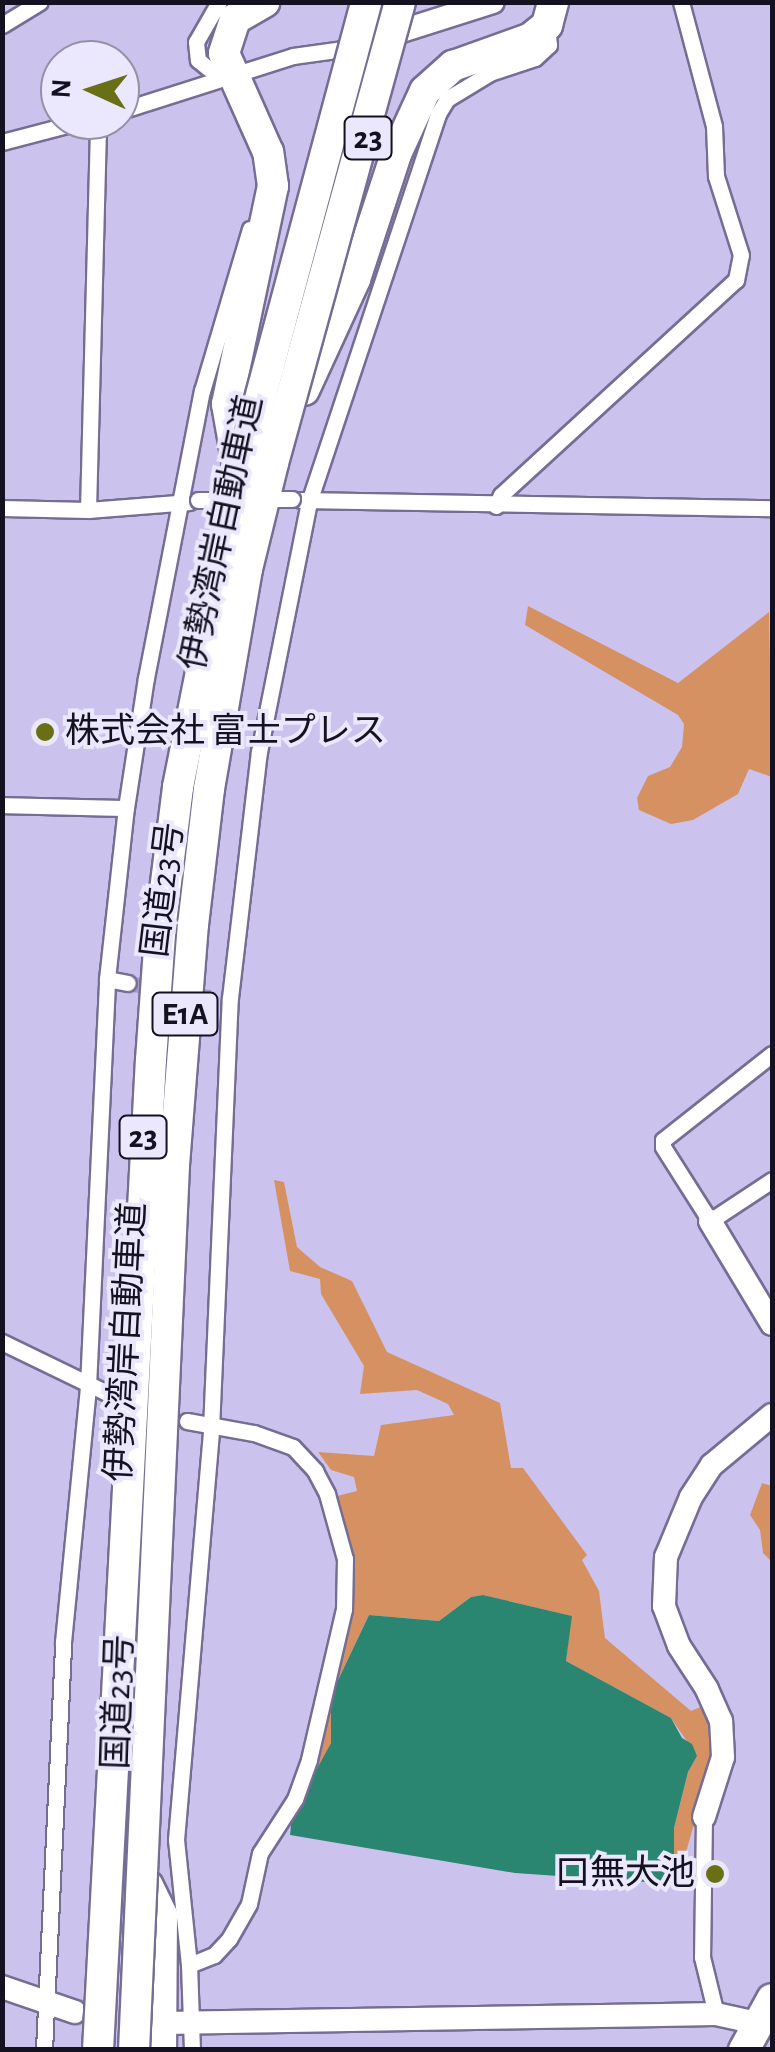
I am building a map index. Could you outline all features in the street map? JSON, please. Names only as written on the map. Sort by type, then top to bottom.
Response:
[{"type":"highway","points":[[238,466],[227,404],[273,186],[268,152],[224,53],[226,36],[235,19],[264,2]]},
{"type":"highway","name":"国道23号","points":[[96,2050],[139,1205],[160,915],[176,769],[238,466],[322,144],[344,2]]},
{"type":"highway","name":"伊勢湾岸自動車道","points":[[96,2050],[150,1060],[161,922],[178,787],[242,466],[366,2]]},
{"type":"highway","name":"国道23号","points":[[142,2050],[193,957],[236,652],[280,454],[304,390],[402,2]]},
{"type":"highway","name":"伊勢湾岸自動車道","points":[[134,2050],[174,1165],[191,943],[210,789],[248,569],[272,464],[402,2]]},
{"type":"highway","points":[[304,390],[355,279],[396,154],[425,91],[453,66],[532,38],[550,14]]},
{"type":"highway","points":[[148,1886],[162,1914],[162,2036]]},
{"type":"street","points":[[2,25],[40,2]]},
{"type":"street","points":[[219,2],[196,42],[198,60],[214,73],[233,77]]},
{"type":"street","points":[[140,105],[293,56],[360,46],[493,2]]},
{"type":"street","points":[[496,506],[501,495],[736,280],[741,255],[716,176],[714,126],[681,2]]},
{"type":"street","points":[[192,2050],[189,1965],[176,1840],[211,1428],[230,998],[259,752],[300,500],[438,114],[447,99],[490,73],[535,58],[549,45],[550,14]]},
{"type":"street","points":[[2,142],[40,132]]},
{"type":"street","points":[[88,510],[97,140]]},
{"type":"street","points":[[44,2050],[63,1642],[88,1386],[107,979],[126,808],[146,678],[191,502],[202,391],[252,222],[273,186]]},
{"type":"street","points":[[2,508],[88,510],[191,502],[300,500],[772,508]]},
{"type":"street","points":[[2,805],[126,808]]},
{"type":"street","points":[[107,979],[128,983]]},
{"type":"street","points":[[210,997],[230,998]]},
{"type":"street","points":[[772,1054],[664,1140],[663,1147],[772,1324]]},
{"type":"street","points":[[710,1221],[772,1180]]},
{"type":"street","points":[[2,1342],[109,1394]]},
{"type":"street","points":[[716,2014],[702,1957],[704,1816],[723,1757],[721,1721],[708,1689],[679,1646],[664,1606],[666,1557],[691,1497],[712,1465],[772,1415]]},
{"type":"street","points":[[186,1422],[254,1433],[293,1447],[315,1471],[338,1526],[346,1560],[344,1608],[310,1760],[295,1799],[260,1853],[249,1904],[229,1939],[214,1955],[189,1965]]},
{"type":"street","points":[[2,1987],[75,2012]]},
{"type":"street","points":[[162,2036],[192,2024],[716,2014],[758,2024]]},
{"type":"shaded area","points":[[528,606],[678,683],[769,612],[772,777],[749,769],[738,794],[693,820],[671,824],[639,810],[637,798],[648,776],[670,767],[682,747],[684,724],[678,715],[525,625]]},
{"type":"shaded area","points":[[274,1180],[284,1182],[297,1247],[320,1267],[352,1281],[387,1352],[500,1403],[511,1468],[523,1468],[587,1555],[582,1560],[599,1591],[605,1638],[691,1711],[703,1706],[712,1734],[711,1764],[683,1863],[674,1861],[674,1828],[688,1772],[697,1756],[671,1718],[566,1661],[571,1616],[483,1595],[471,1597],[439,1621],[369,1615],[331,1695],[331,1743],[309,1787],[348,1553],[337,1496],[357,1491],[354,1477],[331,1470],[318,1452],[374,1456],[381,1425],[454,1415],[448,1404],[417,1390],[360,1394],[364,1366],[321,1294],[320,1279],[290,1271]]},
{"type":"shaded area","points":[[762,1483],[772,1486],[772,1562],[763,1553],[760,1530],[750,1515]]},
{"type":"shaded area","points":[[483,1595],[572,1616],[566,1661],[671,1718],[682,1738],[692,1744],[697,1756],[688,1772],[674,1828],[674,1884],[515,1873],[290,1835],[292,1815],[331,1743],[331,1695],[369,1615],[439,1621],[471,1597]]},
{"type":"tunnel","points":[[128,983],[210,997]]},
{"type":"place","name":"株式会社 富士プレス","points":[[45,732]]},
{"type":"place","name":"口無大池","points":[[715,1874]]}]
